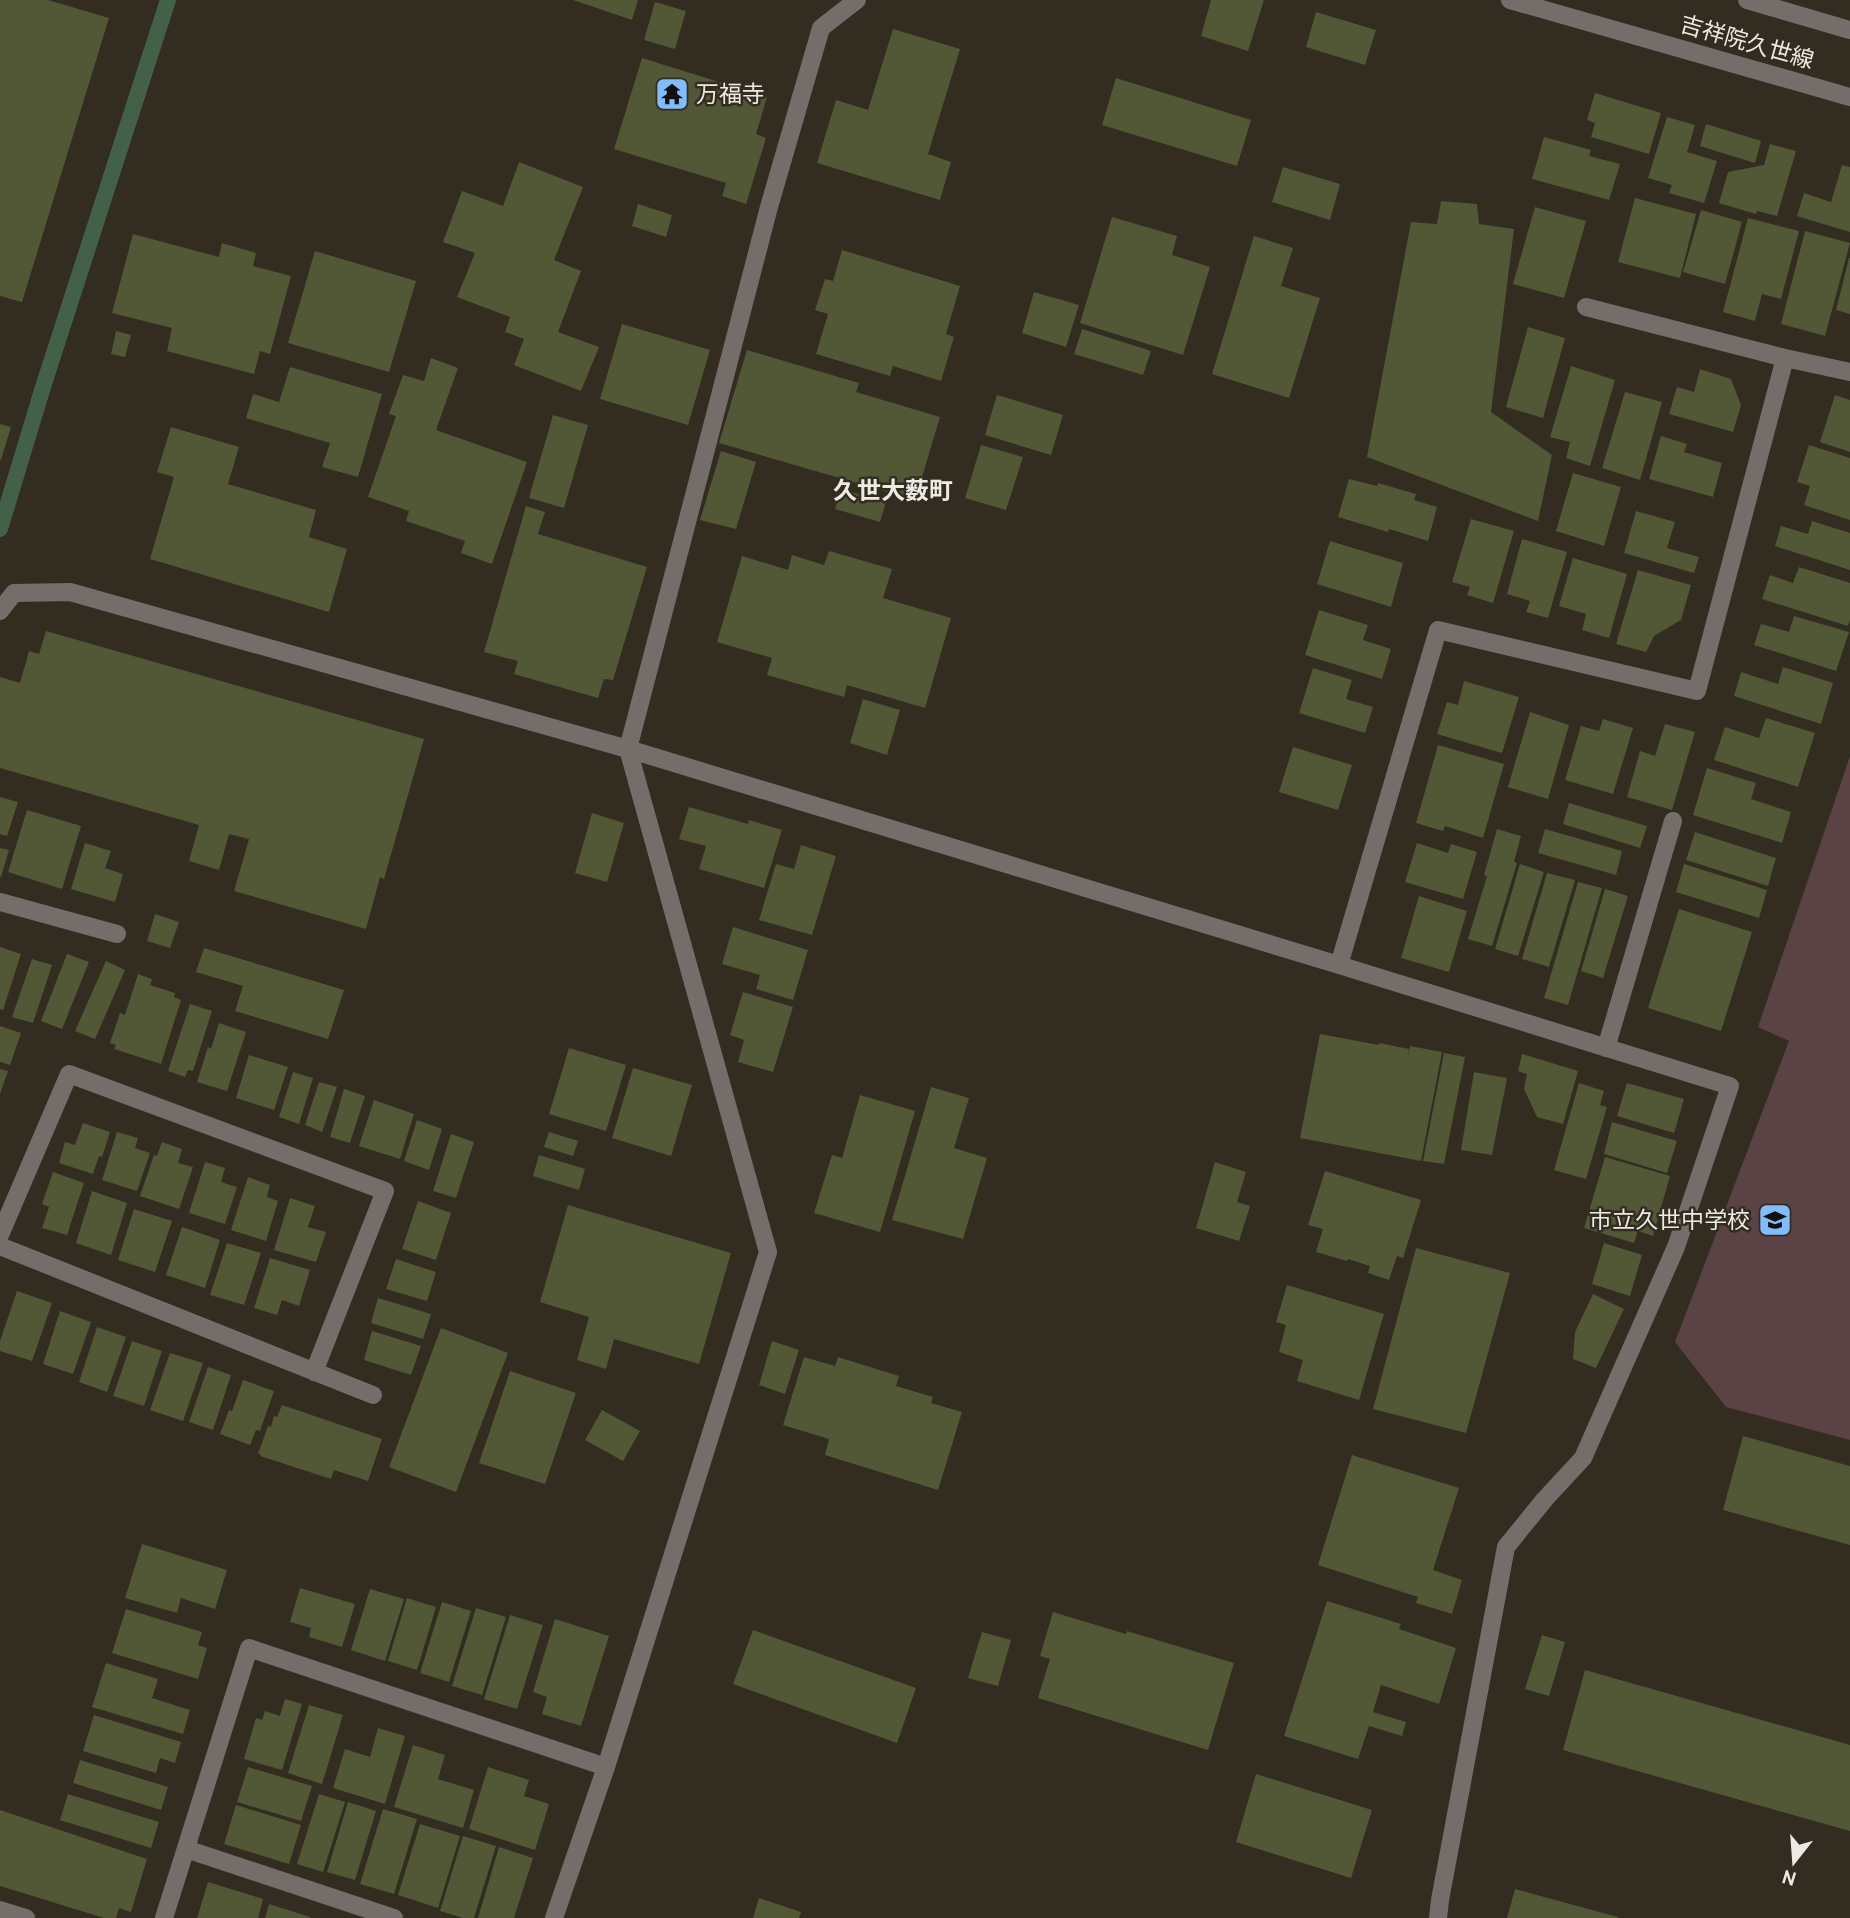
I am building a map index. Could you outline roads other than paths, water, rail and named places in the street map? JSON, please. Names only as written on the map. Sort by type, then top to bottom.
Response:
[{"type":"street","points":[[554,1918],[606,1767],[768,1252],[628,749],[769,207],[821,28],[857,0]]},
{"type":"street","name":"吉祥院久世線","points":[[1510,0],[1850,97]]},
{"type":"street","name":"吉祥院久世線","points":[[1747,0],[1850,30]]},
{"type":"street","points":[[1586,307],[1850,372]]},
{"type":"street","points":[[1339,965],[1438,630],[1697,691],[1785,358]]},
{"type":"street","points":[[0,611],[14,593],[70,592],[628,749],[1730,1086],[1676,1247],[1583,1458],[1506,1546],[1438,1918]]},
{"type":"street","points":[[1606,1048],[1673,821]]},
{"type":"street","points":[[0,902],[117,934]]},
{"type":"street","points":[[0,1235],[69,1073],[385,1191],[314,1372]]},
{"type":"street","points":[[0,1246],[373,1395]]},
{"type":"street","points":[[164,1918],[249,1648],[606,1767]]},
{"type":"street","points":[[186,1849],[394,1918]]},
{"type":"street","points":[[0,1910],[26,1918]]},
{"type":"waterway","points":[[0,529],[168,0]]},
{"type":"place","name":"万福寺","points":[[672,94]]},
{"type":"place","name":"市立久世中学校","points":[[1775,1220]]},
{"type":"district","name":"久世大薮町","points":[[893,491]]}]
